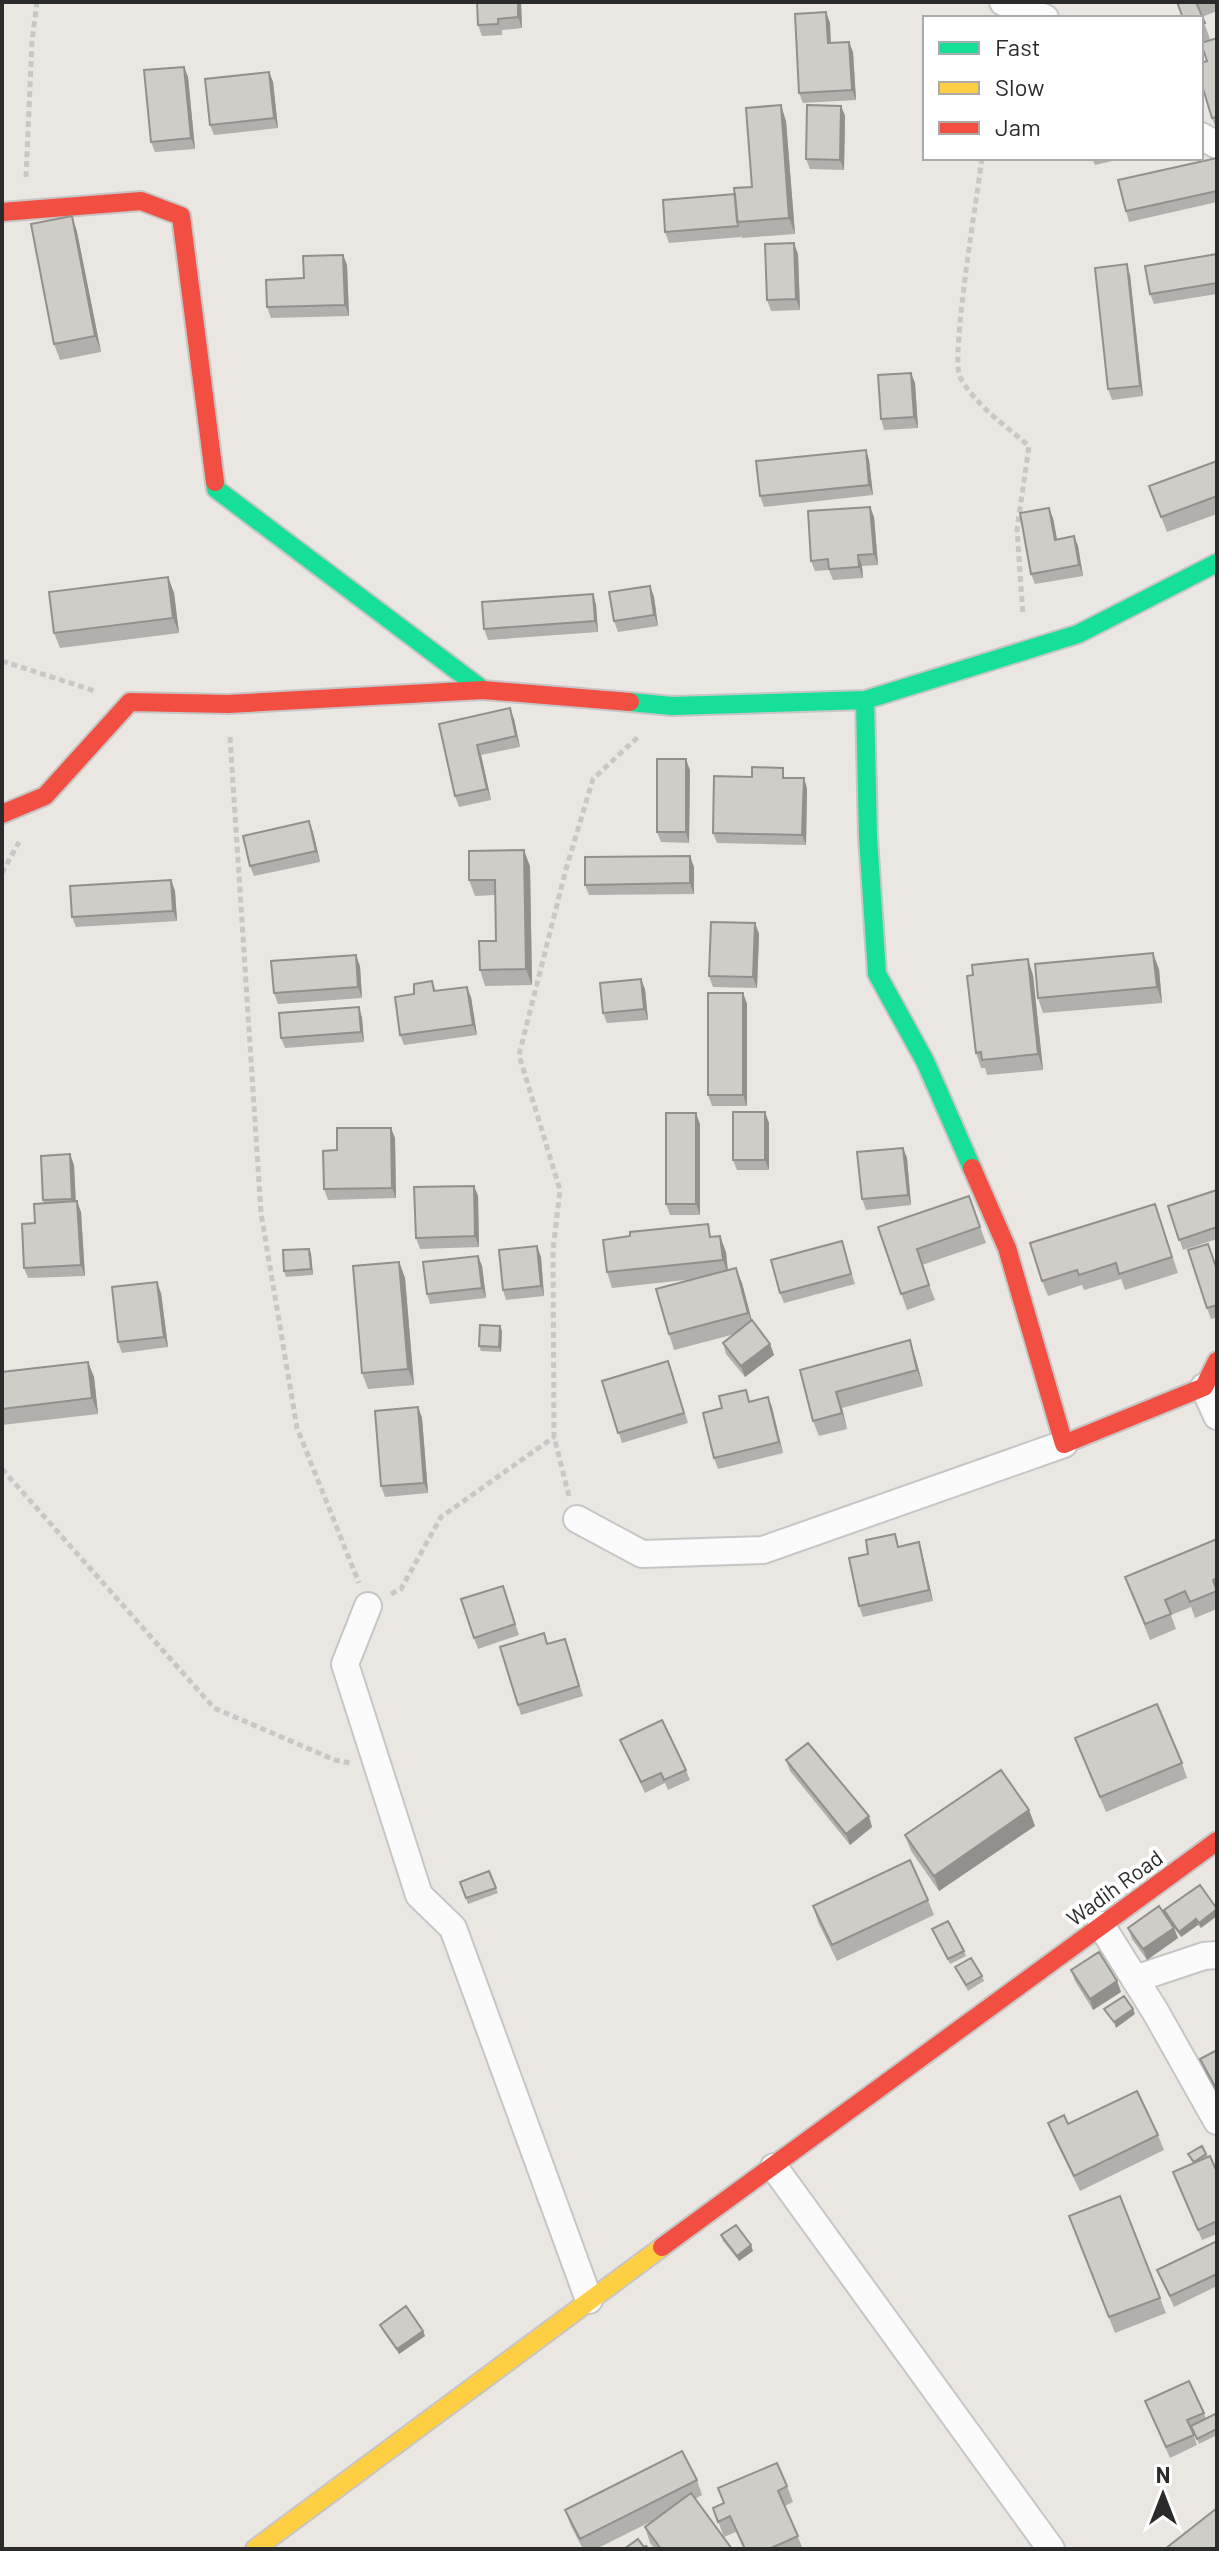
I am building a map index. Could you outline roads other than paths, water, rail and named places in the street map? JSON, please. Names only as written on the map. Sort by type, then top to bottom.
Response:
[{"type":"street","points":[[1003,2],[1040,16]]},
{"type":"street","points":[[2,212],[141,201],[181,216],[216,489],[483,690]]},
{"type":"street","points":[[2,814],[45,796],[130,702],[228,704],[483,690],[672,706],[865,700],[1078,634],[1217,563]]},
{"type":"street","points":[[865,700],[868,837],[877,974],[925,1061],[1007,1248],[1064,1444]]},
{"type":"street","points":[[577,1519],[642,1554],[763,1550],[1064,1444],[1204,1387],[1217,1361]]},
{"type":"street","points":[[1204,1387],[1217,1416]]},
{"type":"street","points":[[368,1606],[345,1664],[378,1768],[419,1895],[453,1928],[589,2300]]},
{"type":"street","name":"Wadih Road","points":[[255,2549],[589,2300],[1217,1841]]},
{"type":"street","points":[[1101,1925],[1217,2121]]},
{"type":"street","points":[[1135,1979],[1204,1956],[1217,1955]]},
{"type":"street","points":[[774,2167],[1051,2549]]}]
